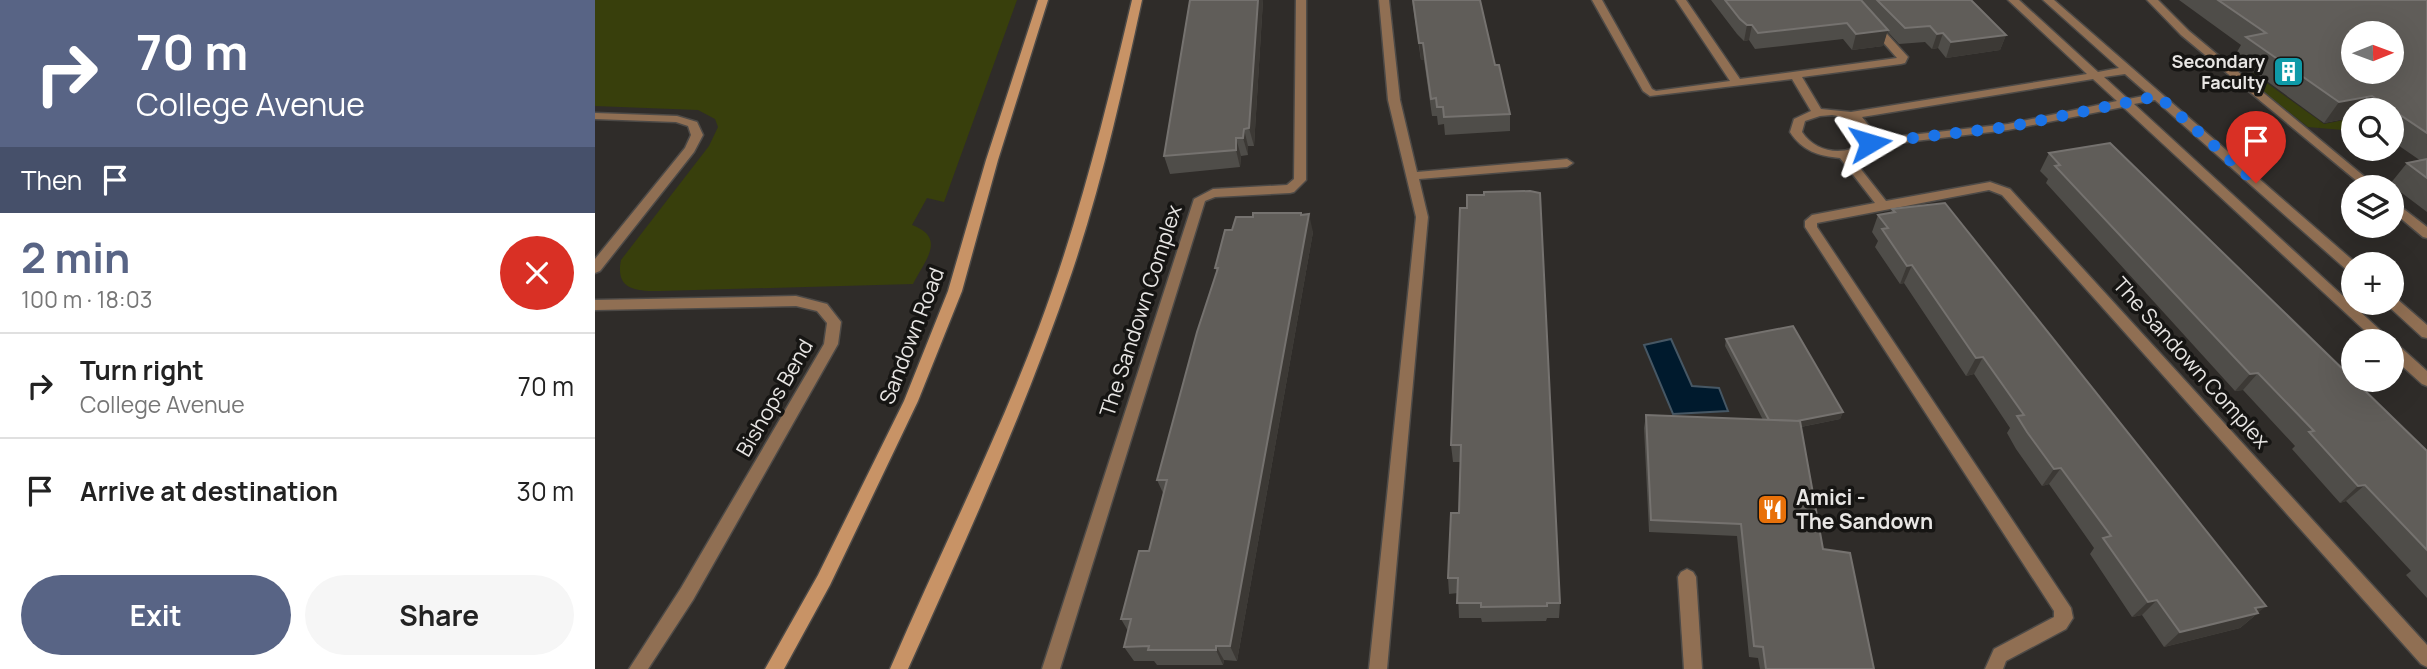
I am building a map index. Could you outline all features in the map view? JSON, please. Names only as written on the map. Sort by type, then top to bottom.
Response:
[{"type":"main road","name":"Sandown Road","points":[[774,669],[824,580],[916,388],[954,291],[999,135],[1043,0]]},
{"type":"main road","points":[[899,669],[994,461],[1047,323],[1097,169],[1137,0]]},
{"type":"street","name":"The Sandown Complex","points":[[1051,669],[1200,199],[1213,193],[1290,189],[1300,180],[1301,0]]},
{"type":"street","points":[[1378,669],[1422,217],[1394,100],[1384,0]]},
{"type":"street","points":[[1597,0],[1650,93],[1903,59],[1851,0]]},
{"type":"street","points":[[1681,0],[1737,83]]},
{"type":"street","points":[[2013,0],[2372,329]]},
{"type":"street","points":[[2048,0],[2341,258]]},
{"type":"street","points":[[2152,0],[2185,33],[2357,175]]},
{"type":"street","points":[[1850,116],[2128,70]]},
{"type":"street","points":[[1795,75],[1817,111]]},
{"type":"street","points":[[1870,143],[1867,128],[1850,116],[1840,113],[1817,111],[1800,119],[1796,132],[1800,139],[1818,151],[1844,155],[1856,153],[1870,143],[2008,127],[2158,96]]},
{"type":"street","points":[[595,116],[677,119],[693,124],[697,135],[690,149],[595,268]]},
{"type":"street","points":[[1844,155],[1883,205]]},
{"type":"street","points":[[1412,177],[1567,163]]},
{"type":"street","name":"The Sandown Complex","points":[[1994,669],[2000,655],[2060,623],[2064,618],[2062,608],[1811,227],[1811,221],[1817,218],[1990,186],[2006,192],[2427,658]]},
{"type":"street","points":[[2404,214],[2427,234]]},
{"type":"street","name":"Bishops Bend","points":[[595,305],[796,300],[822,307],[834,322],[831,344],[687,594],[638,669]]},
{"type":"street","points":[[2404,313],[2427,333]]},
{"type":"street","points":[[2404,359],[2427,380]]},
{"type":"street","points":[[1687,576],[1693,669]]},
{"type":"green space","points":[[595,0],[1017,0],[944,202],[927,198],[912,225],[923,230],[931,243],[927,258],[913,284],[660,291],[636,289],[624,283],[621,278],[621,260],[709,146],[718,127],[715,119],[698,110],[595,106]]},
{"type":"green space","points":[[2253,73],[2324,124],[2341,121],[2341,130],[2308,127],[2244,76]]},
{"type":"water","points":[[1671,339],[1692,386],[1719,388],[1728,411],[1673,414],[1644,345]]},
{"type":"building","points":[[1190,0],[1258,0],[1249,128],[1244,129],[1243,138],[1236,138],[1236,150],[1164,156]]},
{"type":"building","points":[[1413,0],[1480,0],[1510,114],[1444,117],[1443,107],[1437,107],[1436,98],[1431,99],[1423,43],[1419,43]]},
{"type":"building","points":[[1725,0],[1861,0],[1888,30],[1856,34],[1847,23],[1758,33],[1752,25],[1747,25],[1740,19]]},
{"type":"building","points":[[1877,0],[1971,0],[2006,35],[1951,42],[1943,33],[1937,34],[1930,26],[1905,28]]},
{"type":"building","points":[[2218,0],[2427,0],[2427,133],[2404,118],[2404,98],[2372,96],[2341,98],[2339,102],[2246,37],[2266,33]]},
{"type":"building","points":[[2110,143],[2341,367],[2341,392],[2366,392],[2427,451],[2427,550],[2365,485],[2358,486],[2309,432],[2314,431],[2258,373],[2250,374],[2055,166],[2060,165],[2049,153]]},
{"type":"building","points":[[2427,159],[2427,178],[2407,163]]},
{"type":"building","points":[[1530,191],[1540,193],[1560,603],[1547,603],[1547,606],[1481,607],[1481,603],[1457,603],[1458,578],[1448,578],[1451,513],[1459,513],[1461,445],[1451,445],[1460,208],[1467,208],[1467,195]]},
{"type":"building","points":[[1945,203],[2266,606],[2255,608],[2258,613],[2180,632],[2157,600],[2148,602],[2103,538],[2111,536],[2061,468],[2054,469],[2017,416],[2024,415],[1983,357],[1976,358],[1912,265],[1907,266],[1882,229],[1888,228],[1878,215],[1895,212],[1892,209]]},
{"type":"building","points":[[1253,213],[1309,214],[1230,646],[1216,646],[1216,650],[1148,650],[1149,646],[1124,647],[1131,619],[1121,619],[1139,551],[1149,551],[1167,480],[1157,480],[1197,332],[1218,268],[1215,268],[1225,230],[1232,230],[1236,217],[1253,217]]},
{"type":"building","points":[[1793,326],[1843,412],[1797,421],[1769,420],[1726,339]]},
{"type":"building","points":[[1646,415],[1800,421],[1823,549],[1850,553],[1874,669],[1766,669],[1763,647],[1754,646],[1741,524],[1651,520]]},
{"type":"place","name":"Secondary Faculty","points":[[2288,72]]},
{"type":"place","name":"Amici - The Sandown","points":[[1773,510]]},
{"type":"route","points":[[1870,143],[2008,127],[2158,96],[2256,183]]}]
